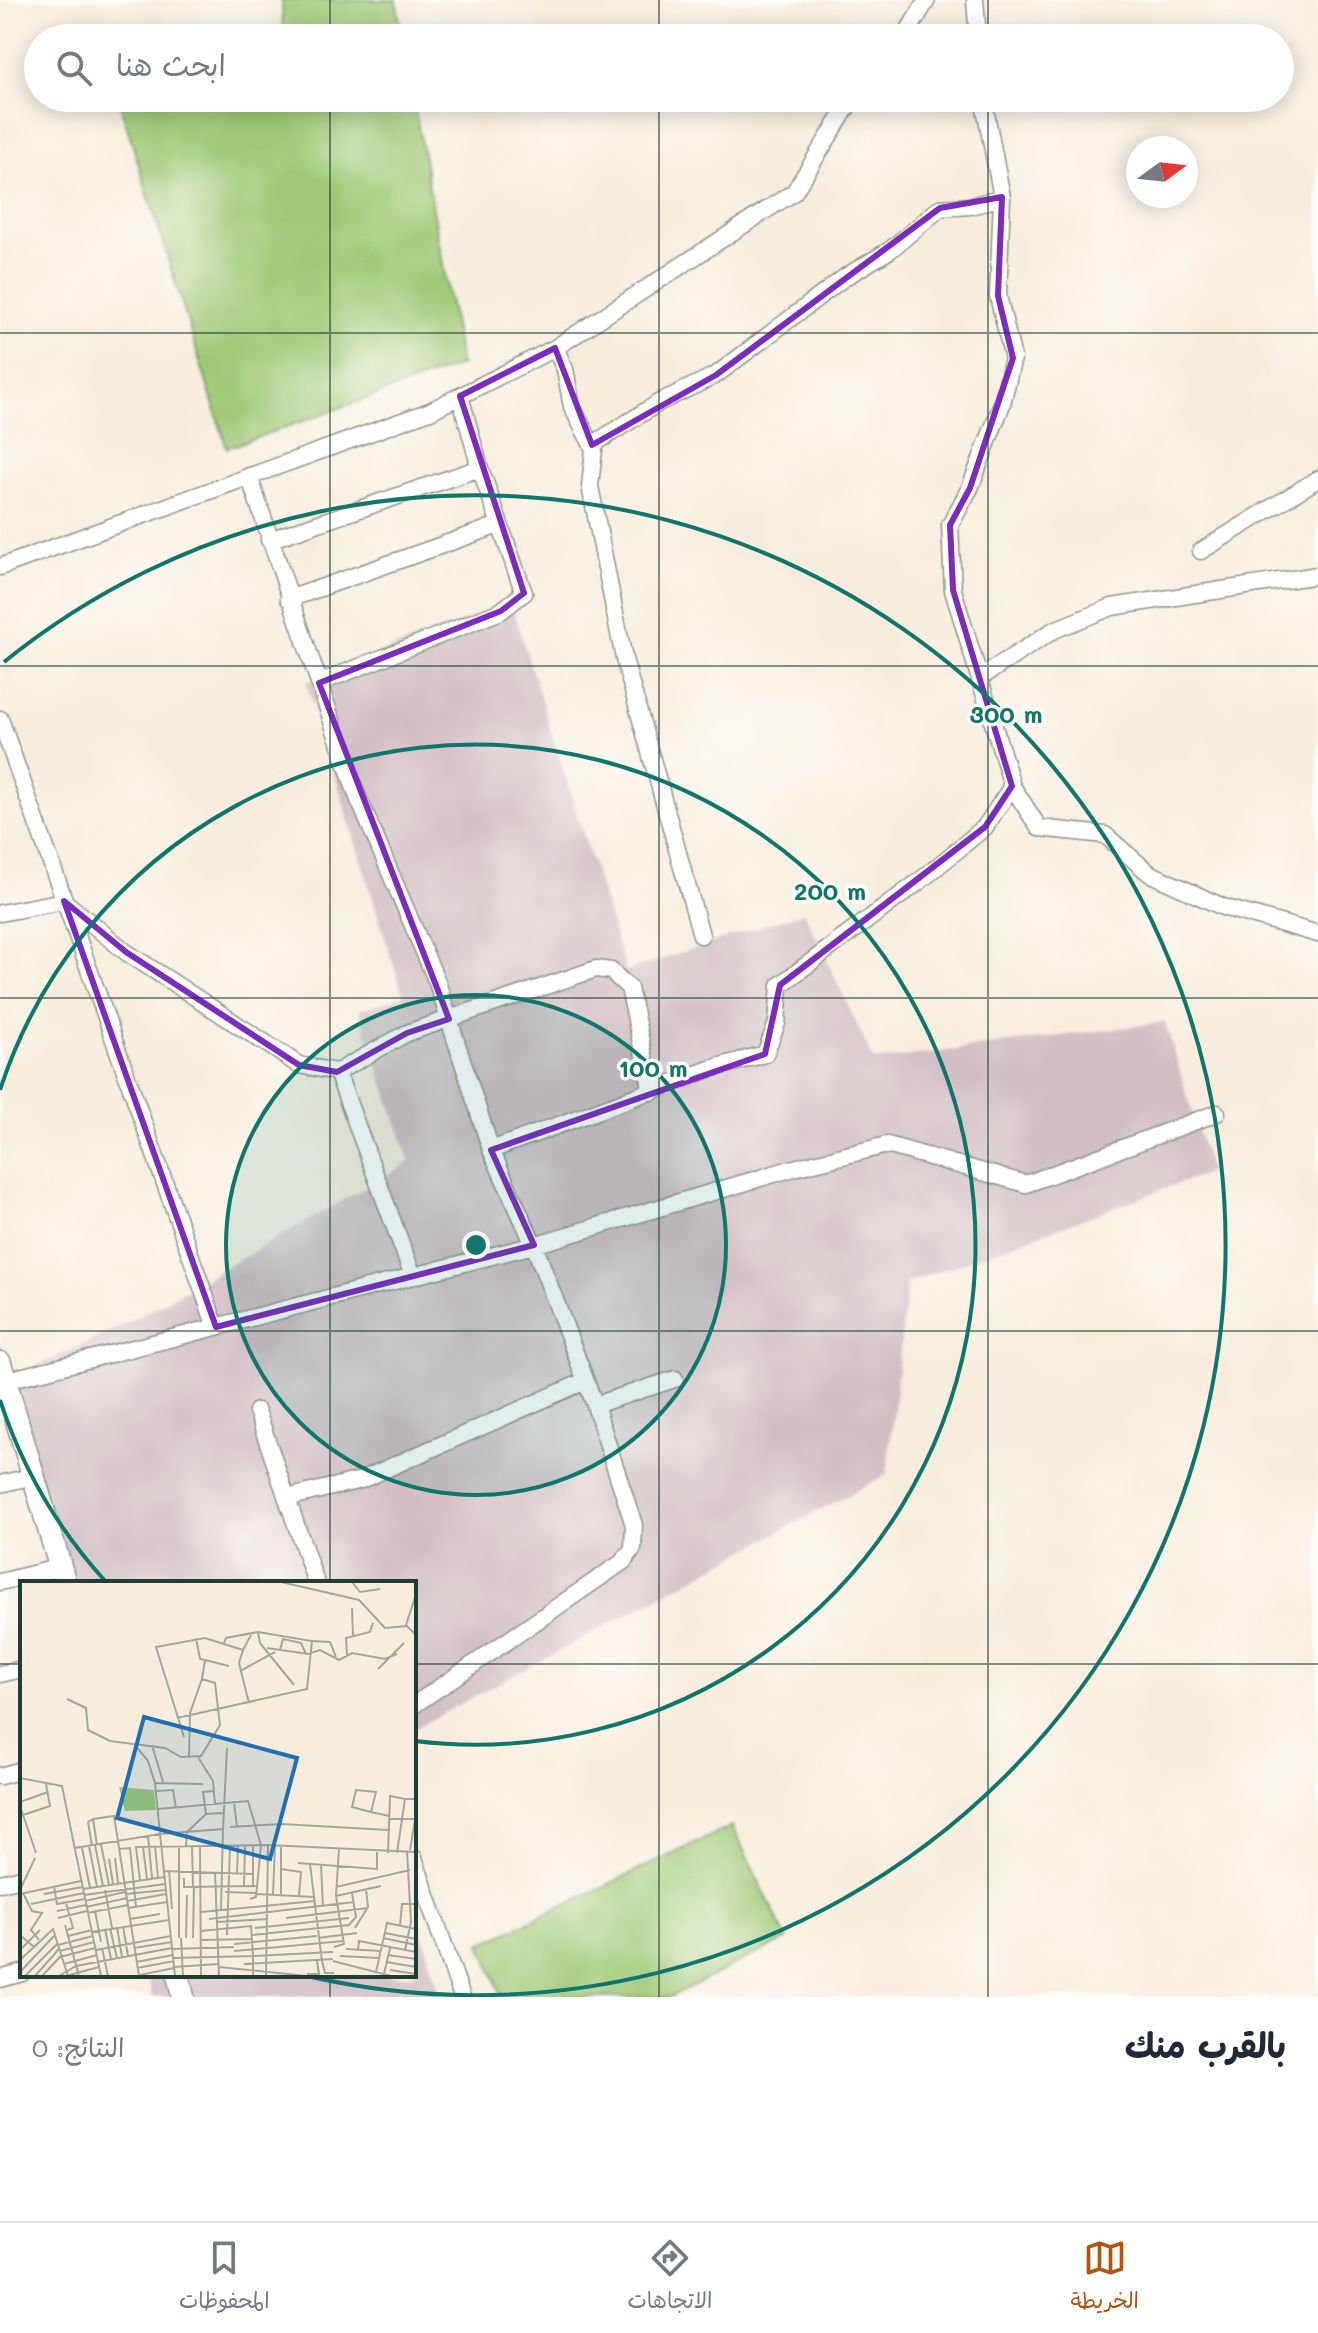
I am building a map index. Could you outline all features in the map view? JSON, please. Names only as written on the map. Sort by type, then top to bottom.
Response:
[{"type":"street","points":[[912,24],[927,0]]},
{"type":"street","points":[[975,0],[977,24]]},
{"type":"street","points":[[0,567],[430,411],[555,348],[794,192],[844,112]]},
{"type":"street","points":[[986,112],[1002,197],[998,296],[1013,358],[1002,404],[970,488],[950,525],[953,590],[1012,786],[1039,828],[1105,835],[1149,873],[1161,879],[1223,907],[1318,934]]},
{"type":"street","points":[[592,445],[660,402],[716,375],[845,277],[890,250],[940,208],[971,206],[1002,197]]},
{"type":"street","points":[[555,348],[565,369],[572,407],[592,445],[590,486],[624,659],[701,935]]},
{"type":"street","points":[[319,683],[501,611],[524,593],[480,468],[460,396]]},
{"type":"street","points":[[269,540],[480,468]]},
{"type":"street","points":[[249,476],[357,795],[437,982],[491,1150],[534,1245],[583,1382],[595,1405],[630,1511],[633,1548],[624,1561],[416,1704]]},
{"type":"street","points":[[1201,551],[1318,479]]},
{"type":"street","points":[[289,599],[499,525]]},
{"type":"street","points":[[981,677],[1054,630],[1112,607],[1318,575]]},
{"type":"street","points":[[0,719],[216,1327]]},
{"type":"street","points":[[491,1150],[710,1069],[765,1054],[777,1023],[780,985],[920,881],[985,827],[1012,786]]},
{"type":"street","points":[[64,901],[126,952],[299,1065],[337,1072],[407,1033],[596,969],[611,971],[629,988],[652,1092]]},
{"type":"street","points":[[0,913],[64,901]]},
{"type":"street","points":[[337,1072],[413,1276]]},
{"type":"street","points":[[0,1582],[63,1575],[2,1375],[216,1327],[534,1245],[780,1172],[887,1145],[1026,1184],[1217,1113]]},
{"type":"street","points":[[595,1405],[675,1379]]},
{"type":"street","points":[[287,1498],[361,1480],[583,1382]]},
{"type":"street","points":[[257,1411],[315,1581]]},
{"type":"street","points":[[0,1484],[34,1476]]},
{"type":"street","points":[[0,1674],[20,1669]]},
{"type":"street","points":[[0,1776],[20,1771]]},
{"type":"street","points":[[416,1864],[462,1997]]},
{"type":"street","points":[[0,1883],[20,1878]]},
{"type":"street","points":[[0,1979],[20,1974]]},
{"type":"street","points":[[178,1977],[183,1997]]},
{"type":"highlighted area","points":[[1002,197],[998,296],[1013,358],[970,488],[950,525],[953,590],[1012,786],[985,827],[780,985],[765,1054],[491,1150],[534,1245],[216,1327],[64,901],[126,952],[299,1065],[337,1072],[407,1033],[449,1019],[319,683],[501,611],[524,593],[460,396],[555,348],[592,445],[716,375],[940,208]]},
{"type":"shaded area","points":[[511,603],[626,971],[804,912],[874,1061],[1165,1022],[1210,1172],[907,1283],[887,1474],[416,1728],[416,1581],[53,1581],[5,1381],[128,1323],[410,1162],[359,1010],[403,996],[306,682]]},
{"type":"shaded area","points":[[416,1908],[440,1997],[152,1997],[147,1977],[416,1977]]},
{"type":"green space","points":[[282,0],[396,0],[400,24],[283,24]]},
{"type":"green space","points":[[122,112],[416,112],[461,365],[227,448]]},
{"type":"green space","points":[[732,1826],[787,1939],[670,1997],[502,1997],[481,1944]]}]
